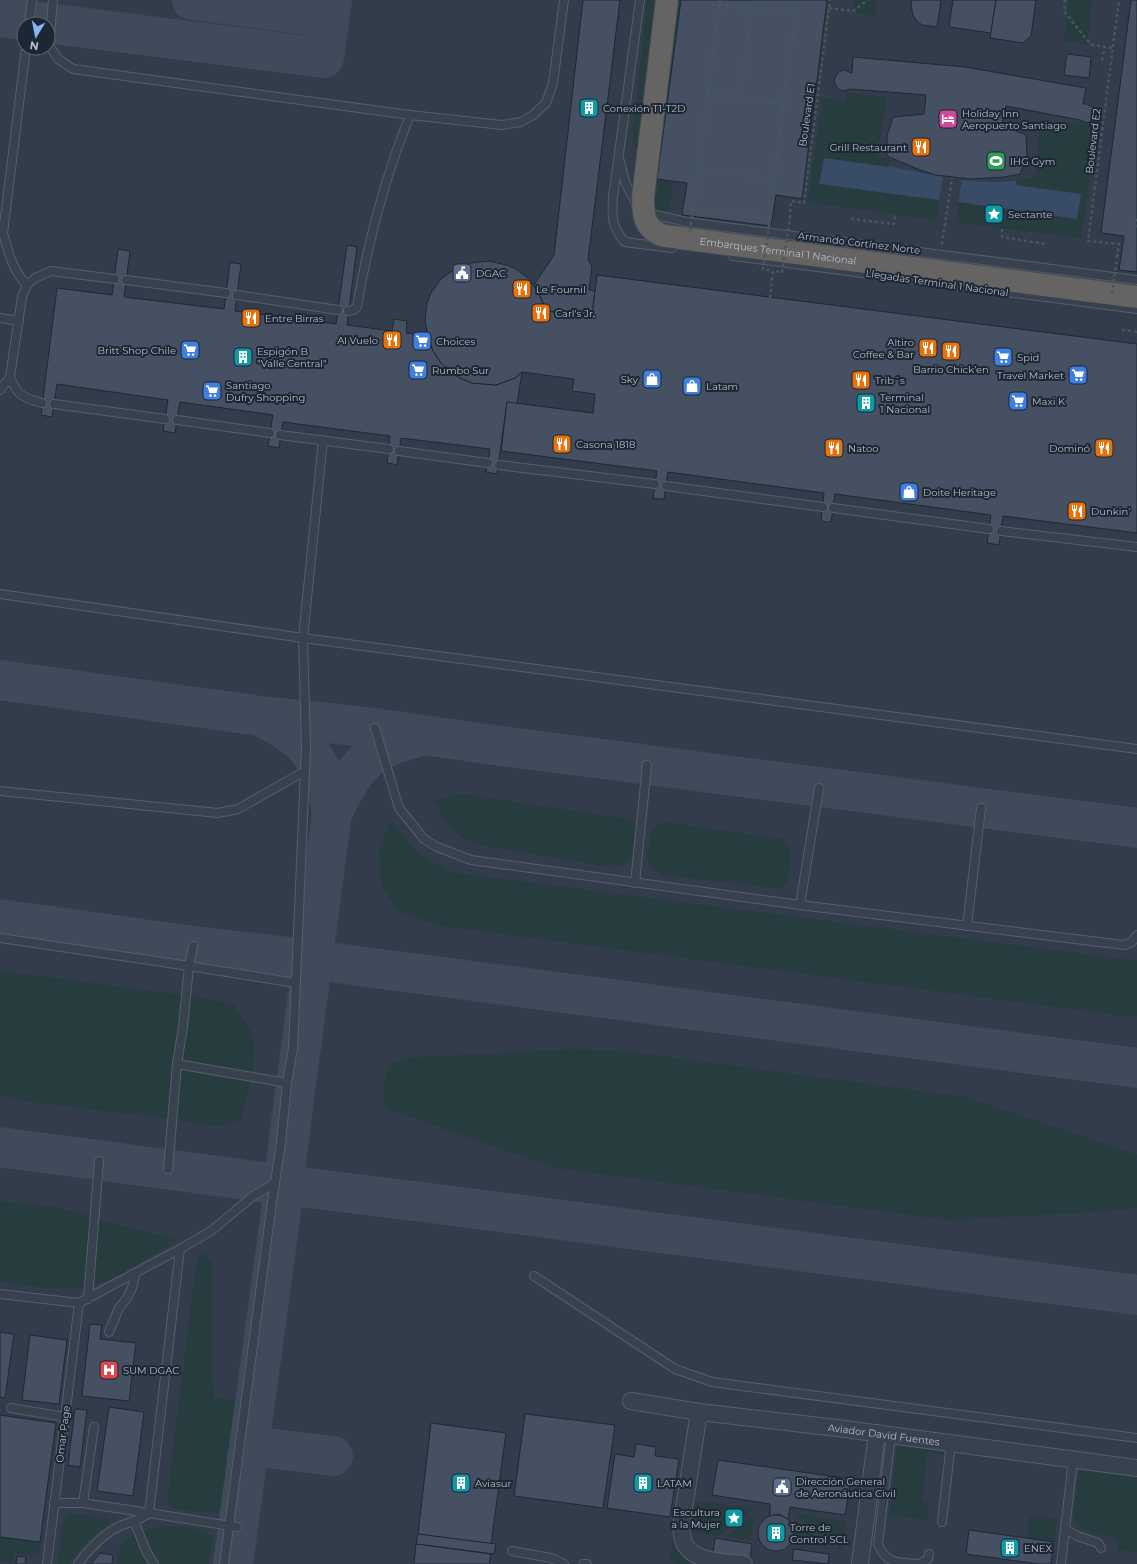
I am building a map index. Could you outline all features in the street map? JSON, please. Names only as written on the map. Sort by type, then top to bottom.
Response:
[{"type":"highway","name":"Embarques Terminal 1 Nacional","points":[[667,0],[643,197],[643,214],[646,223],[658,234],[775,251],[1137,297]]},
{"type":"street","name":"Aviador David Fuentes","points":[[631,1401],[698,1412],[884,1434],[1137,1468]]},
{"type":"street","points":[[698,1412],[681,1528],[684,1543],[689,1549],[703,1558],[744,1564]]},
{"type":"street","points":[[860,1564],[884,1434]]},
{"type":"lane","points":[[30,16],[32,0]]},
{"type":"lane","points":[[53,0],[49,45],[58,59],[73,69],[410,115],[502,125],[520,122],[533,115],[546,103],[553,83],[564,0]]},
{"type":"lane","points":[[640,0],[613,197],[612,218],[617,233],[625,242],[683,249]]},
{"type":"lane","points":[[25,56],[3,233],[9,255],[20,279],[27,285]]},
{"type":"lane","points":[[348,312],[357,307],[362,276],[382,193],[395,152],[410,115]]},
{"type":"lane","name":"Armando Cortínez Norte","points":[[619,155],[624,180],[630,193],[640,208],[651,214],[687,222],[940,253],[1137,280]]},
{"type":"lane","name":"Llegadas Terminal 1 Nacional","points":[[728,255],[1137,309]]},
{"type":"lane","points":[[42,403],[26,399],[19,394],[13,386],[10,377],[22,298],[27,285],[35,278],[51,271],[115,279]]},
{"type":"lane","points":[[126,280],[226,293]]},
{"type":"lane","points":[[237,295],[338,310]]},
{"type":"lane","points":[[0,318],[19,321]]},
{"type":"lane","points":[[0,390],[10,377]]},
{"type":"lane","points":[[54,404],[165,418]]},
{"type":"lane","points":[[177,420],[270,433]]},
{"type":"lane","points":[[280,435],[389,449]]},
{"type":"lane","points":[[224,1564],[233,1526],[287,1083],[293,1048],[306,771],[303,638],[323,440]]},
{"type":"lane","points":[[399,451],[488,463]]},
{"type":"lane","points":[[499,465],[655,484]]},
{"type":"lane","points":[[666,486],[823,507]]},
{"type":"lane","points":[[834,508],[989,529]]},
{"type":"lane","points":[[1001,531],[1137,547]]},
{"type":"lane","points":[[0,594],[303,638],[1137,749]]},
{"type":"lane","points":[[375,728],[399,808],[424,839],[437,847],[460,857],[491,864],[967,926],[1124,944],[1132,942],[1137,935]]},
{"type":"lane","points":[[635,883],[647,765]]},
{"type":"lane","points":[[0,791],[218,813],[238,809],[306,771]]},
{"type":"lane","points":[[800,905],[819,788]]},
{"type":"lane","points":[[967,926],[981,808]]},
{"type":"lane","points":[[0,938],[296,983]]},
{"type":"lane","points":[[168,1169],[177,1064],[183,1027],[189,966],[193,946]]},
{"type":"lane","points":[[177,1064],[287,1083]]},
{"type":"lane","points":[[88,1299],[100,1160]]},
{"type":"lane","points":[[0,1294],[79,1303],[211,1231],[253,1196],[275,1183]]},
{"type":"lane","points":[[78,1564],[101,1539],[119,1527],[143,1518],[149,1513],[180,1249]]},
{"type":"lane","points":[[109,1332],[119,1308],[132,1288],[136,1273]]},
{"type":"lane","points":[[534,1276],[674,1369],[712,1382],[1137,1438]]},
{"type":"lane","name":"Omar Page","points":[[48,1564],[54,1503],[79,1303]]},
{"type":"lane","points":[[11,1408],[65,1417]]},
{"type":"lane","points":[[83,1503],[94,1427]]},
{"type":"lane","points":[[884,1434],[878,1544],[884,1556],[892,1561],[918,1564],[928,1559],[929,1554]]},
{"type":"lane","points":[[942,1522],[951,1443]]},
{"type":"lane","points":[[1061,1564],[1073,1460]]},
{"type":"lane","points":[[54,1503],[83,1503],[233,1526]]},
{"type":"lane","points":[[134,1521],[147,1553],[154,1564]]},
{"type":"lane","points":[[1065,1529],[1077,1536],[1098,1543],[1101,1548]]},
{"type":"lane","points":[[512,1551],[551,1558],[564,1564]]},
{"type":"path","points":[[690,232],[720,0]]},
{"type":"path","points":[[740,99],[753,0]]},
{"type":"path","points":[[775,251],[763,269],[782,272],[775,251],[770,219],[783,104],[798,0]]},
{"type":"path","name":"Boulevard E1","points":[[775,251],[790,218],[791,201],[804,203],[830,0]]},
{"type":"path","points":[[829,8],[853,11],[868,0]]},
{"type":"path","points":[[1065,0],[1064,11],[1087,40],[1093,45],[1113,48]]},
{"type":"path","name":"Boulevard E2","points":[[1112,294],[1119,244],[1088,241],[1119,0]]},
{"type":"path","points":[[719,6],[796,15]]},
{"type":"path","points":[[1102,60],[1105,46]]},
{"type":"path","points":[[708,94],[783,104]]},
{"type":"path","points":[[697,169],[775,179]]},
{"type":"path","points":[[940,253],[952,178]]},
{"type":"path","points":[[693,209],[770,219]]},
{"type":"path","points":[[851,219],[894,224],[895,215]]},
{"type":"path","points":[[1129,270],[1137,216]]},
{"type":"path","points":[[1002,229],[1002,237],[1046,244]]},
{"type":"path","points":[[770,298],[773,271]]},
{"type":"path","points":[[1122,330],[1137,332]]},
{"type":"shaded area","points":[[0,0],[1137,0],[1137,1564],[0,1564]]},
{"type":"green space","points":[[647,0],[680,0],[661,152],[637,148],[632,142]]},
{"type":"green space","points":[[855,0],[877,0],[875,16],[853,12]]},
{"type":"green space","points":[[1069,0],[1092,0],[1087,44],[1064,41]]},
{"type":"green space","points":[[847,93],[887,97],[877,156],[890,159],[889,167],[824,158],[820,184],[939,200],[936,220],[807,202],[823,98],[845,102]]},
{"type":"green space","points":[[1057,122],[1098,125],[1081,238],[956,222],[958,202],[1077,219],[1081,194],[1016,185],[1016,181],[1036,177],[1040,128],[1056,130]]},
{"type":"green space","points":[[632,176],[673,182],[669,211],[650,209],[643,204],[633,184]]},
{"type":"green space","points":[[462,794],[628,819],[634,824],[636,829],[631,858],[621,866],[609,867],[480,845],[456,833],[447,823],[433,800]]},
{"type":"green space","points":[[391,821],[418,854],[449,872],[1137,961],[1137,1016],[1124,1016],[441,926],[398,911],[381,884],[379,849]]},
{"type":"green space","points":[[663,822],[784,839],[791,852],[788,881],[784,886],[776,888],[663,875],[651,867],[647,858],[651,834],[657,826]]},
{"type":"green space","points":[[0,971],[199,997],[234,1005],[250,1030],[254,1042],[251,1076],[240,1119],[226,1125],[215,1126],[150,1116],[30,1102],[0,1094]]},
{"type":"green space","points":[[572,1049],[631,1052],[965,1097],[1137,1155],[1137,1207],[1126,1210],[949,1220],[557,1168],[390,1110],[384,1102],[385,1076],[391,1064],[407,1058]]},
{"type":"green space","points":[[0,1201],[50,1206],[176,1240],[120,1274],[108,1280],[86,1287],[65,1289],[0,1282]]},
{"type":"green space","points":[[204,1254],[211,1260],[212,1266],[212,1374],[214,1397],[238,1401],[224,1507],[221,1512],[216,1513],[175,1509],[169,1506],[167,1500],[196,1267],[200,1255]]},
{"type":"green space","points":[[902,1445],[940,1450],[945,1455],[927,1453],[922,1502],[929,1503],[927,1520],[889,1515],[897,1446]]},
{"type":"green space","points":[[1079,1467],[1137,1476],[1137,1552],[1119,1550],[1118,1544],[1113,1537],[1092,1534],[1073,1521]]},
{"type":"green space","points":[[695,1501],[753,1508],[747,1516],[718,1536],[689,1532]]},
{"type":"green space","points":[[70,1513],[113,1519],[83,1545],[69,1564],[58,1564],[63,1521]]},
{"type":"green space","points":[[794,1513],[846,1522],[842,1550]]},
{"type":"green space","points":[[1030,1515],[1057,1519],[1054,1542],[1027,1538]]},
{"type":"green space","points":[[746,1519],[754,1519],[750,1540],[727,1537]]},
{"type":"green space","points":[[794,1521],[830,1548],[793,1542],[797,1537]]},
{"type":"green space","points":[[164,1526],[190,1527],[213,1536],[209,1564],[117,1564],[119,1549],[124,1541],[140,1533]]},
{"type":"green space","points":[[676,1526],[713,1564],[678,1564],[669,1560]]},
{"type":"green space","points":[[0,1537],[40,1542],[38,1556],[15,1553],[13,1563],[0,1561]]},
{"type":"water","points":[[824,158],[889,167],[889,165],[943,177],[939,200],[819,184]]},
{"type":"water","points":[[962,180],[994,182],[1016,181],[1016,185],[1081,194],[1077,219],[958,202]]},
{"type":"building","name":"Conexión T1-T2D","points":[[583,0],[620,0],[588,260],[592,266],[589,290],[595,291],[592,316],[546,311],[534,285],[554,255]]},
{"type":"building","points":[[681,0],[827,0],[802,199],[776,195],[771,226],[682,215],[687,183],[657,179]]},
{"type":"building","points":[[912,0],[941,0],[937,27],[922,25],[916,20],[911,6]]},
{"type":"building","points":[[953,0],[996,0],[991,33],[949,27]]},
{"type":"building","points":[[996,0],[1036,0],[1031,36],[1023,43],[990,38]]},
{"type":"building","points":[[1131,0],[1137,0],[1137,272],[1119,270],[1124,236],[1101,233]]},
{"type":"building","points":[[1067,54],[1091,57],[1089,78],[1064,75]]},
{"type":"building","name":"Holiday Inn Aeropuerto Santiago","points":[[853,57],[965,67],[1086,88],[1083,104],[1087,104],[1094,108],[1095,116],[1090,122],[1087,123],[1080,120],[1006,106],[1002,125],[1026,135],[1027,155],[1020,174],[1004,177],[970,179],[936,175],[887,156],[887,136],[893,117],[924,114],[926,95],[851,89],[843,91],[838,89],[834,82],[835,77],[840,71],[844,70],[852,73]]},
{"type":"building","name":"Espigón B \"Valle Central\"","points":[[347,245],[357,247],[347,325],[392,331],[394,319],[407,321],[406,333],[428,336],[433,351],[441,363],[460,378],[472,383],[496,385],[515,378],[522,372],[517,404],[507,402],[497,474],[486,472],[490,449],[401,438],[397,465],[387,463],[390,436],[283,422],[279,448],[268,446],[273,415],[180,402],[175,433],[163,431],[168,400],[57,384],[52,417],[41,415],[57,288],[112,295],[118,249],[130,251],[124,297],[224,309],[230,263],[235,263],[241,264],[235,311],[336,324]]},
{"type":"building","name":"Terminal 1 Nacional","points":[[489,261],[514,268],[528,278],[538,292],[546,311],[592,316],[597,275],[1137,344],[1137,533],[1003,516],[999,545],[987,543],[991,515],[835,494],[831,522],[826,522],[821,521],[824,493],[668,472],[664,499],[659,499],[653,498],[657,471],[501,451],[507,402],[593,413],[595,394],[572,391],[574,379],[522,372],[515,378],[496,385],[472,383],[460,378],[441,363],[433,351],[425,321],[427,303],[431,293],[441,279],[455,269],[471,263]]},
{"type":"building","name":"SUM DGAC","points":[[90,1324],[102,1325],[100,1339],[136,1343],[129,1401],[82,1396]]},
{"type":"building","points":[[0,1332],[14,1334],[5,1398],[0,1397]]},
{"type":"building","points":[[30,1335],[67,1340],[59,1404],[22,1400]]},
{"type":"building","points":[[109,1407],[144,1412],[133,1496],[97,1491]]},
{"type":"building","points":[[75,1409],[87,1410],[80,1467],[68,1465]]},
{"type":"building","name":"Aviasur","points":[[525,1414],[615,1425],[603,1508],[514,1496]]},
{"type":"building","points":[[0,1415],[56,1423],[40,1542],[0,1537]]},
{"type":"building","name":"Aviasur","points":[[431,1423],[506,1433],[491,1544],[418,1534]]},
{"type":"building","name":"LATAM","points":[[636,1444],[656,1447],[655,1456],[679,1459],[670,1517],[607,1508],[615,1454],[634,1457]]},
{"type":"building","name":"Dirección General de Aeronáutica Civil","points":[[718,1460],[851,1479],[845,1515],[790,1507],[788,1519],[779,1514],[770,1516],[770,1504],[712,1495]]},
{"type":"building","name":"Torre de Control SCL","points":[[780,1515],[789,1520],[793,1526],[793,1540],[789,1546],[780,1551],[772,1551],[763,1546],[759,1540],[758,1529],[763,1520],[769,1516]]},
{"type":"building","name":"ENEX","points":[[969,1530],[1054,1542],[1051,1564],[1039,1564],[966,1554]]},
{"type":"building","points":[[418,1534],[496,1544],[494,1554],[416,1544]]},
{"type":"building","points":[[715,1538],[752,1544],[750,1558],[713,1553]]},
{"type":"building","points":[[416,1544],[491,1554],[489,1564],[414,1564]]},
{"type":"building","points":[[794,1549],[829,1554],[828,1564],[792,1560]]},
{"type":"building","points":[[100,1553],[113,1555],[112,1564],[91,1564]]},
{"type":"building","points":[[17,1556],[26,1557],[25,1564],[16,1564]]},
{"type":"taxiway","points":[[192,0],[330,18]]},
{"type":"taxiway","points":[[0,17],[324,58],[332,0]]},
{"type":"taxiway","points":[[0,680],[261,716],[375,728],[494,745],[1137,828]]},
{"type":"taxiway","points":[[266,719],[294,736],[313,756],[325,780],[332,813]]},
{"type":"taxiway","points":[[233,1564],[279,1227],[290,1130],[332,813],[348,782],[366,761],[376,753],[389,746],[422,736]]},
{"type":"taxiway","points":[[0,919],[193,946],[298,958],[1137,1068]]},
{"type":"taxiway","points":[[0,1147],[1137,1295]]},
{"type":"taxiway","points":[[247,1457],[262,1448],[333,1456]]},
{"type":"place","name":"Conexión T1-T2D","points":[[589,108]]},
{"type":"place","name":"Holiday Inn Aeropuerto Santiago","points":[[948,119]]},
{"type":"place","name":"Grill Restaurant","points":[[921,147]]},
{"type":"place","name":"IHG Gym","points":[[996,161]]},
{"type":"place","name":"Sectante","points":[[994,214]]},
{"type":"place","name":"DGAC","points":[[462,273]]},
{"type":"place","name":"Le Fournil","points":[[522,289]]},
{"type":"place","name":"Carl's Jr.","points":[[541,313]]},
{"type":"place","name":"Entre Birras","points":[[251,318]]},
{"type":"place","name":"Al Vuelo","points":[[392,340]]},
{"type":"place","name":"Choices","points":[[422,341]]},
{"type":"place","name":"Altiro Coffee & Bar","points":[[928,348]]},
{"type":"place","name":"Britt Shop Chile","points":[[190,350]]},
{"type":"place","name":"Barrio Chick’en","points":[[951,351]]},
{"type":"place","name":"Espigón B \"Valle Central\"","points":[[243,357]]},
{"type":"place","name":"Spid","points":[[1003,357]]},
{"type":"place","name":"Rumbo Sur","points":[[418,370]]},
{"type":"place","name":"Travel Market","points":[[1078,375]]},
{"type":"place","name":"Sky","points":[[652,379]]},
{"type":"place","name":"Trib´s","points":[[861,380]]},
{"type":"place","name":"Latam","points":[[692,386]]},
{"type":"place","name":"Santiago Dufry Shopping","points":[[212,391]]},
{"type":"place","name":"Maxi K","points":[[1018,401]]},
{"type":"place","name":"Terminal 1 Nacional","points":[[866,403]]},
{"type":"place","name":"Casona 1818","points":[[562,444]]},
{"type":"place","name":"Natoo","points":[[834,448]]},
{"type":"place","name":"Dominó","points":[[1104,448]]},
{"type":"place","name":"Doite Heritage","points":[[909,492]]},
{"type":"place","name":"Dunkin'","points":[[1077,511]]},
{"type":"place","name":"SUM DGAC","points":[[109,1370]]},
{"type":"place","name":"Aviasur","points":[[461,1483]]},
{"type":"place","name":"LATAM","points":[[643,1483]]},
{"type":"place","name":"Dirección General de Aeronáutica Civil","points":[[782,1487]]},
{"type":"place","name":"Escultura a la Mujer","points":[[734,1518]]},
{"type":"place","name":"Torre de Control SCL","points":[[776,1533]]},
{"type":"place","name":"ENEX","points":[[1010,1548]]}]
